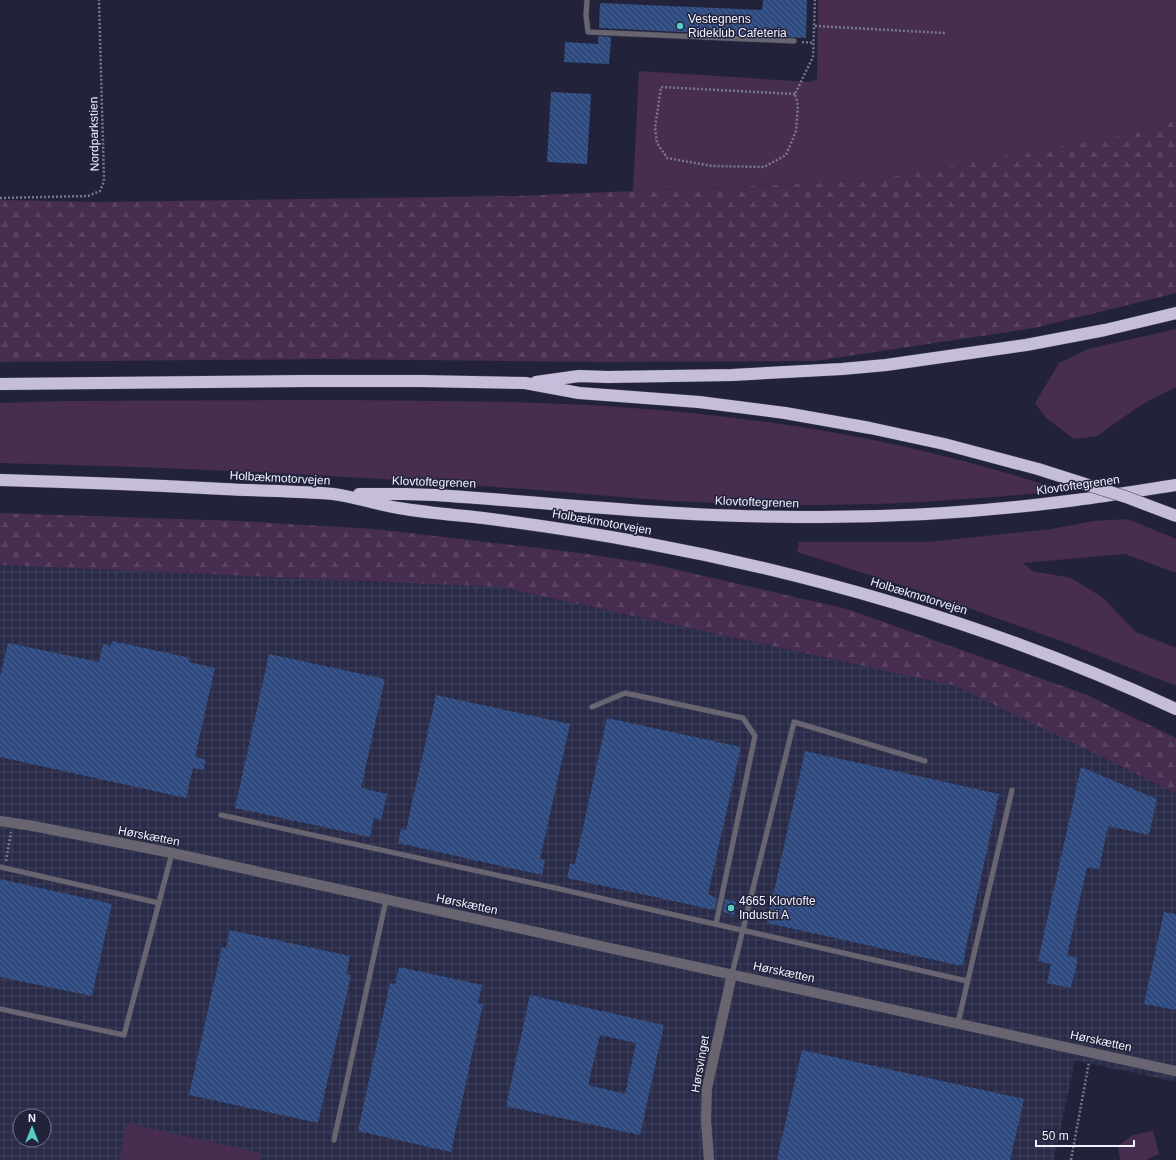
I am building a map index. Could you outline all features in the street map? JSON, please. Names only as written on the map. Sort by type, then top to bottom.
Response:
[{"type":"highway","points":[[0,384],[305,381],[525,383],[579,376],[732,375],[812,371],[886,365],[1026,345],[1105,330],[1176,313]]},
{"type":"highway","points":[[525,383],[579,393],[699,402],[785,413],[870,428],[1038,469],[1126,497],[1176,516]]},
{"type":"highway","name":"Holbækmotorvejen","points":[[0,480],[152,485],[336,495],[405,510],[503,520],[628,540],[701,554],[779,572],[901,605],[984,632],[1041,652],[1176,709]]},
{"type":"highway","name":"Klovtoftegrenen","points":[[336,495],[404,494],[485,498],[678,513],[800,517],[922,514],[1003,508],[1078,500],[1176,484]]},
{"type":"street","name":"Hørskætten","points":[[0,822],[33,826],[172,854],[1176,1071]]},
{"type":"street","name":"Hørsvinget","points":[[708,1160],[706,1120],[708,1088],[732,974]]},
{"type":"lane","points":[[587,0],[586,15],[588,32],[794,41]]},
{"type":"lane","points":[[592,707],[625,693],[743,718],[755,736],[716,924]]},
{"type":"lane","points":[[732,974],[794,722],[926,760]]},
{"type":"lane","points":[[958,1023],[1012,790]]},
{"type":"lane","points":[[221,815],[967,981]]},
{"type":"lane","points":[[0,1009],[124,1035],[172,854]]},
{"type":"lane","points":[[3,867],[159,903]]},
{"type":"lane","points":[[334,1140],[386,900]]},
{"type":"path","name":"Nordparkstien","points":[[0,198],[88,196],[100,191],[104,181],[99,0]]},
{"type":"path","points":[[795,94],[660,86],[655,128],[657,143],[667,158],[712,166],[764,167],[786,155],[796,131],[798,104],[795,94],[813,57],[815,0]]},
{"type":"path","points":[[815,26],[945,33]]},
{"type":"path","points":[[3,867],[12,823]]},
{"type":"path","points":[[1071,1160],[1090,1052]]},
{"type":"shaded area","points":[[0,565],[500,587],[956,686],[1176,792],[1176,1082],[1075,1060],[1054,1160],[0,1160]]},
{"type":"green space","points":[[818,0],[1176,0],[1176,120],[1124,135],[867,181],[633,191],[639,71],[809,82],[817,79]]},
{"type":"green space","points":[[1176,120],[1176,293],[1034,328],[815,361],[607,362],[321,359],[0,362],[0,200],[97,202],[517,196],[867,181],[1124,135]]},
{"type":"green space","points":[[1176,329],[1176,387],[1141,405],[1097,436],[1074,439],[1046,418],[1035,403],[1059,363],[1088,349]]},
{"type":"green space","points":[[61,401],[476,401],[594,405],[686,412],[739,418],[898,445],[1001,471],[1052,487],[1054,491],[928,502],[818,505],[746,504],[625,498],[422,482],[302,475],[0,463],[0,403]]},
{"type":"green space","points":[[0,513],[239,521],[375,529],[580,553],[652,564],[847,609],[1087,695],[1176,738],[1176,793],[956,686],[500,587],[0,565]]},
{"type":"green space","points":[[1128,519],[1176,539],[1176,573],[1125,554],[1023,563],[1032,571],[1071,578],[1102,597],[1136,632],[1176,648],[1176,686],[1072,645],[926,593],[797,552],[799,542],[927,542],[1051,529],[1094,521]]},
{"type":"green space","points":[[127,1123],[261,1153],[259,1160],[119,1160]]},
{"type":"green space","points":[[1153,1131],[1159,1154],[1145,1160],[1120,1160],[1118,1146],[1133,1135]]},
{"type":"building","points":[[763,0],[807,0],[806,38],[599,28],[600,3],[762,10]]},
{"type":"building","points":[[598,36],[611,37],[609,64],[564,62],[565,42],[598,44]]},
{"type":"building","points":[[551,92],[591,94],[587,164],[547,162]]},
{"type":"building","points":[[112,641],[190,658],[189,662],[215,668],[195,757],[206,760],[203,770],[193,768],[186,798],[0,757],[0,677],[8,643],[99,662],[103,644],[111,646]]},
{"type":"building","points":[[269,654],[385,679],[361,788],[387,794],[381,820],[374,818],[370,837],[235,808]]},
{"type":"building","points":[[436,695],[570,724],[540,859],[545,860],[542,875],[398,843],[401,829],[406,830]]},
{"type":"building","points":[[607,718],[741,747],[708,894],[717,898],[715,910],[567,878],[570,864],[575,864]]},
{"type":"building","points":[[805,751],[999,794],[962,966],[767,923]]},
{"type":"building","points":[[1081,767],[1157,799],[1149,835],[1108,826],[1099,869],[1087,867],[1067,956],[1078,958],[1071,988],[1047,983],[1051,964],[1038,961]]},
{"type":"building","points":[[0,879],[112,904],[92,996],[0,977]]},
{"type":"building","name":"4665 Klovtofte Industri A","points":[[725,899],[736,902],[734,915],[723,912]]},
{"type":"building","points":[[1164,912],[1176,914],[1176,1010],[1144,1004]]},
{"type":"building","points":[[230,930],[350,956],[346,974],[351,975],[318,1123],[189,1095],[222,947],[226,948]]},
{"type":"building","points":[[399,967],[482,985],[478,1003],[483,1004],[451,1152],[358,1131],[390,983],[395,984]]},
{"type":"building","points":[[530,995],[664,1025],[640,1135],[506,1106]],"holes":[[[600,1035],[636,1043],[625,1094],[588,1085]]]},
{"type":"building","points":[[802,1050],[1024,1099],[1010,1160],[777,1160]]},
{"type":"place","name":"Vestegnens Rideklub Cafeteria","points":[[680,26]]},
{"type":"place","name":"4665 Klovtofte Industri A","points":[[731,908]]}]
